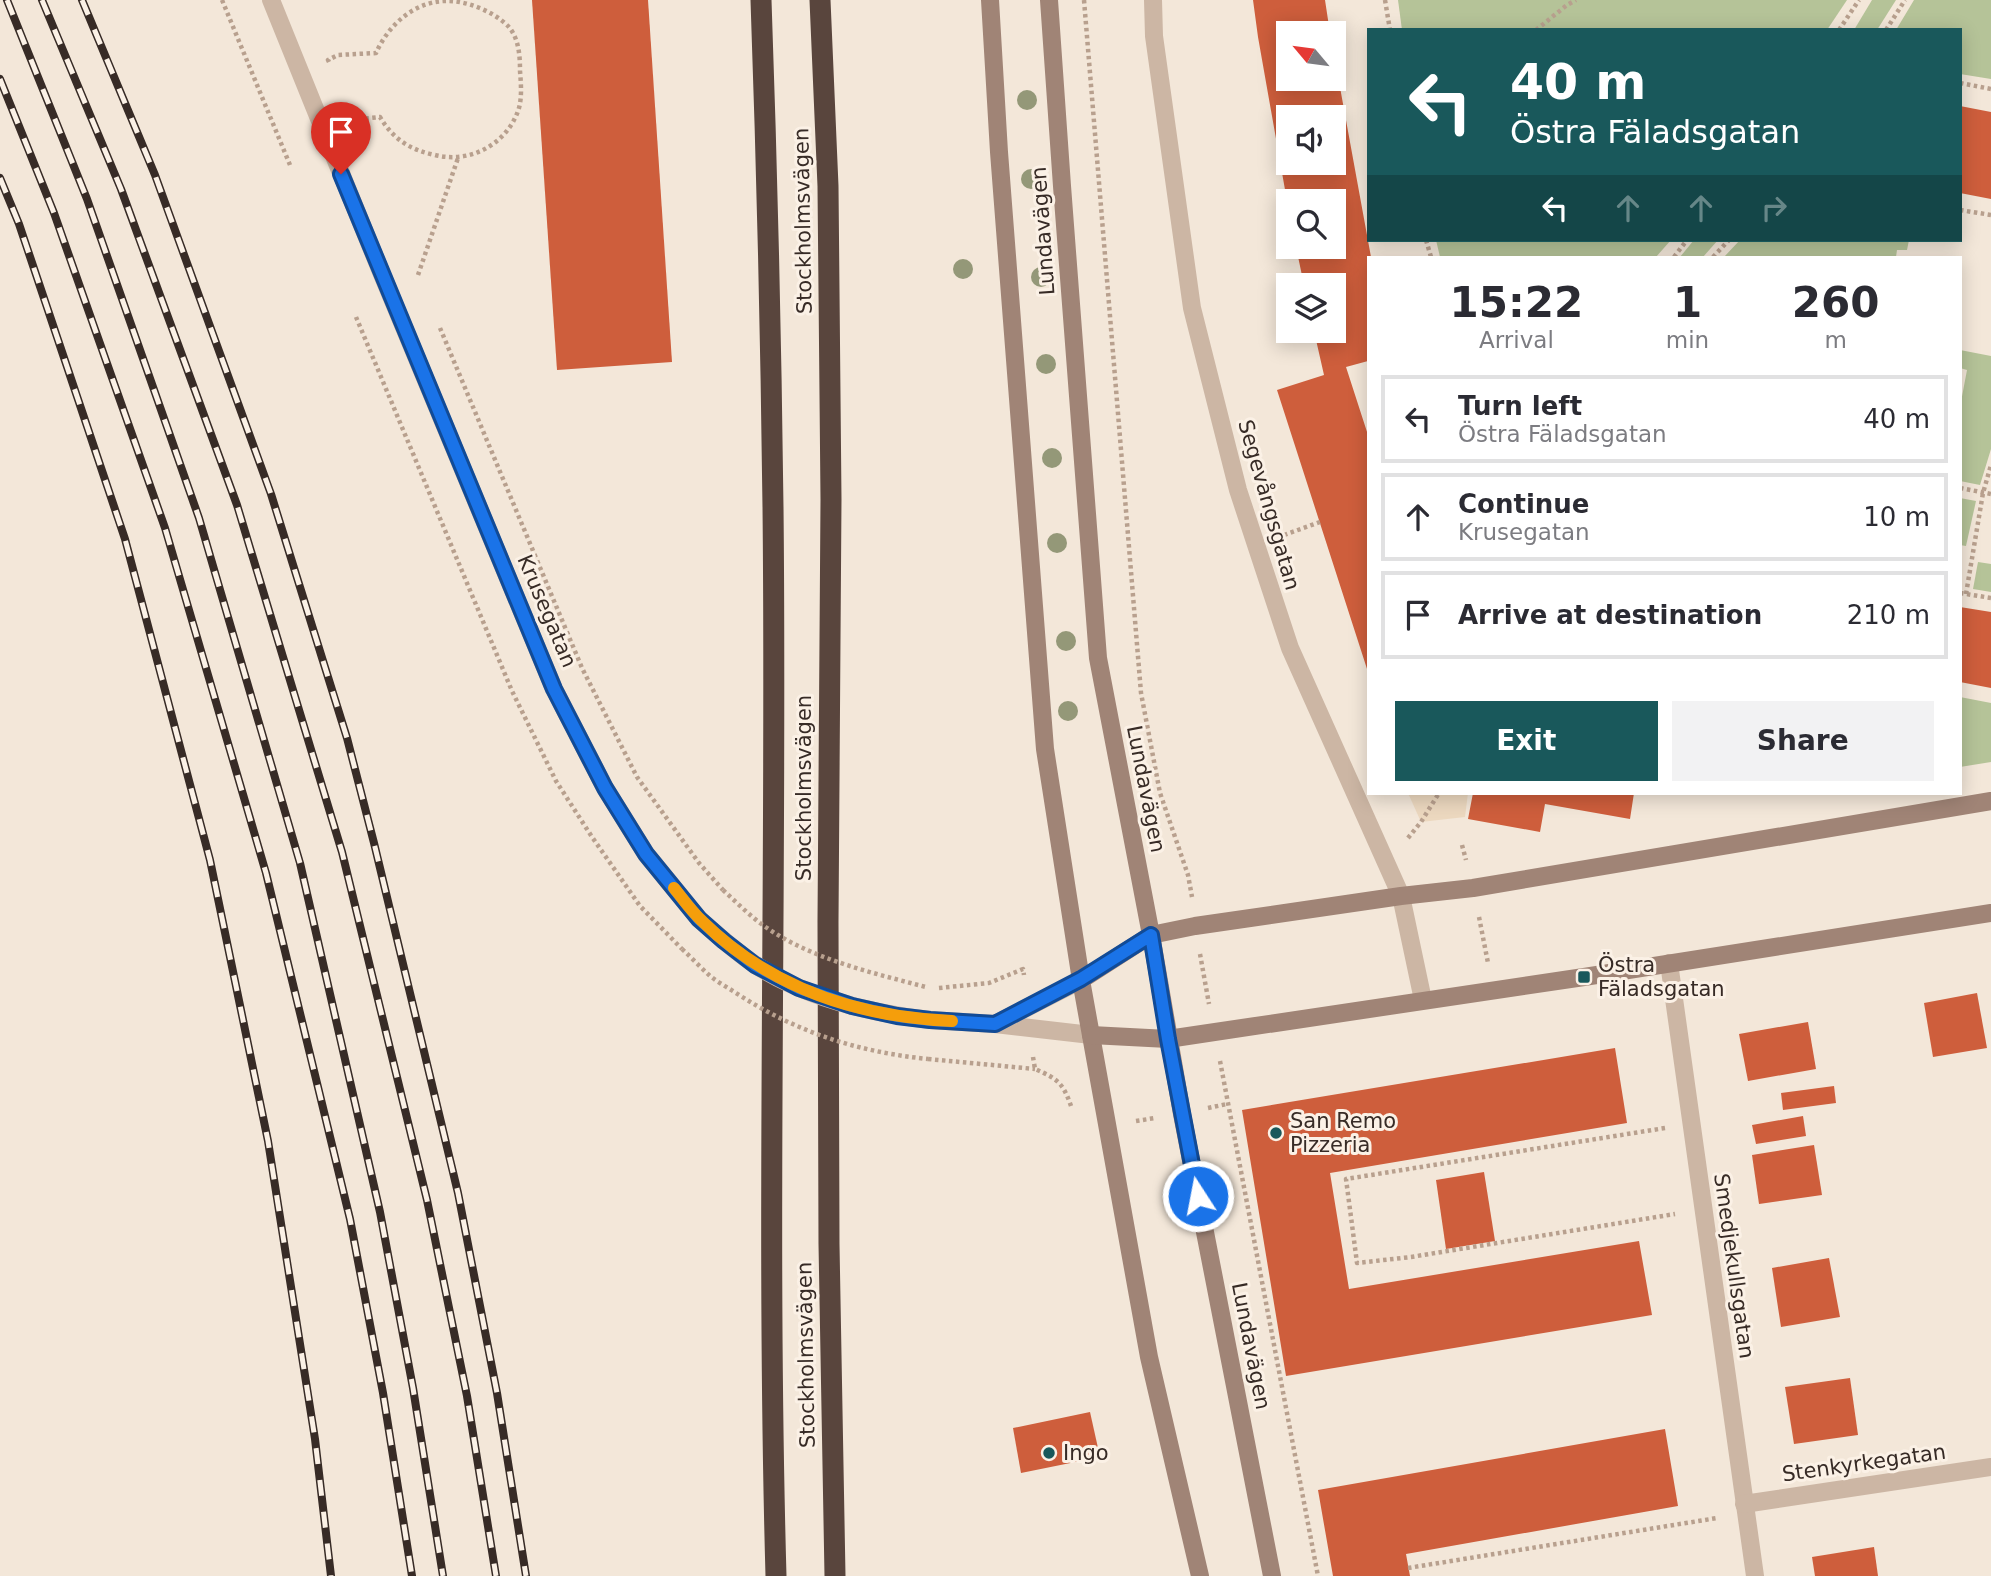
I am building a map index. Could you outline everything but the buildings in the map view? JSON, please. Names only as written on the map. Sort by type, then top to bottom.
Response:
[{"type":"highway","name":"Stockholmsvägen","points":[[761,0],[773,509],[771,1237],[776,1576]]},
{"type":"highway","name":"Stockholmsvägen","points":[[820,0],[829,200],[829,1231],[835,1576]]},
{"type":"main road","name":"Lundavägen","points":[[990,0],[999,152],[1045,749],[1081,979],[1149,1357],[1200,1576]]},
{"type":"main road","name":"Lundavägen","points":[[1049,0],[1098,658],[1168,1039],[1272,1576]]},
{"type":"main road","points":[[1081,979],[1151,935],[1195,926],[1473,888],[1991,801]]},
{"type":"main road","points":[[1091,1035],[1168,1039],[1991,913]]},
{"type":"street","name":"Krusegatan","points":[[271,0],[554,689],[605,788],[639,843],[699,919],[755,965],[799,988],[852,1006],[897,1016],[1091,1035]]},
{"type":"street","name":"Segevångsgatan","points":[[1153,0],[1154,36],[1192,308],[1238,490],[1290,648],[1401,896],[1423,1000]]},
{"type":"street","name":"Smedjekullsgatan","points":[[1669,963],[1755,1576]]},
{"type":"street","name":"Krusegatan","points":[[995,1024],[1081,979]]},
{"type":"street","name":"Stenkyrkegatan","points":[[1745,1509],[1991,1467]]},
{"type":"path","points":[[222,0],[290,164]]},
{"type":"path","points":[[1084,0],[1141,692],[1160,793],[1188,875],[1214,1032],[1318,1576]]},
{"type":"path","points":[[1385,0],[1390,28]]},
{"type":"path","points":[[1538,28],[1576,0]]},
{"type":"path","points":[[1840,28],[1859,0]]},
{"type":"path","points":[[1887,28],[1905,0]]},
{"type":"path","points":[[334,73],[328,60],[338,55],[376,53],[383,38],[394,25],[411,11],[428,3],[445,1],[480,8],[508,27],[516,41],[520,58],[520,106],[513,124],[485,150],[458,158],[439,157],[416,151],[399,140],[380,117],[353,120],[348,108]]},
{"type":"path","points":[[1962,83],[1991,89]]},
{"type":"path","points":[[412,262],[418,275],[458,158]]},
{"type":"path","points":[[1962,210],[1991,215]]},
{"type":"path","points":[[1675,256],[1685,242]]},
{"type":"path","points":[[1714,256],[1727,242]]},
{"type":"path","points":[[439,326],[582,668],[637,777],[699,863],[723,890],[761,923],[800,946],[859,970],[930,988],[956,988],[989,983],[1023,970],[1026,1009]]},
{"type":"path","points":[[1991,465],[1963,594],[1991,598]]},
{"type":"path","points":[[1962,488],[1991,494]]},
{"type":"path","points":[[1255,546],[1320,522]]},
{"type":"path","points":[[1402,844],[1421,822],[1438,795]]},
{"type":"path","points":[[1462,845],[1494,990]]},
{"type":"path","points":[[1029,1028],[1035,1069]]},
{"type":"path","points":[[928,1059],[1035,1069],[1055,1078],[1065,1090],[1073,1110]]},
{"type":"path","points":[[1692,1124],[1346,1179],[1357,1263],[1411,1257],[1704,1210]]},
{"type":"path","points":[[1408,1569],[1745,1509]]},
{"type":"green space","points":[[1398,0],[1847,0],[1828,28],[1402,28]]},
{"type":"green space","points":[[1872,0],[1896,0],[1878,28],[1855,28]]},
{"type":"green space","points":[[1914,0],[1991,0],[1991,79],[1962,74],[1962,28],[1897,28]]},
{"type":"green space","points":[[1436,242],[1669,242],[1657,256],[1440,256]]},
{"type":"green space","points":[[1692,242],[1716,242],[1704,256],[1681,256]]},
{"type":"green space","points":[[1738,242],[1909,242],[1907,250],[1897,250],[1896,256],[1725,256]]},
{"type":"green space","points":[[1962,350],[1991,356],[1991,449],[1980,485],[1962,481],[1962,396],[1967,370],[1962,369]]},
{"type":"green space","points":[[1962,498],[1976,501],[1966,546],[1962,545]]},
{"type":"green space","points":[[1978,562],[1991,564],[1991,592],[1973,589]]},
{"type":"green space","points":[[1962,697],[1991,703],[1991,762],[1962,767]]},
{"type":"shaded area","points":[[1409,795],[1468,795],[1465,817],[1421,822]]},
{"type":"railway","points":[[7,0],[87,199],[199,518],[300,863],[380,1212],[413,1388],[443,1576]]},
{"type":"railway","points":[[42,0],[121,189],[237,505],[342,852],[427,1200],[467,1396],[496,1576]]},
{"type":"railway","points":[[82,0],[155,175],[271,494],[347,738],[458,1193],[497,1393],[526,1576]]},
{"type":"railway","points":[[0,79],[54,213],[165,528],[266,873],[350,1219],[383,1393],[412,1576]]},
{"type":"railway","points":[[0,178],[19,224],[125,539],[210,860],[268,1141],[315,1439],[331,1576]]},
{"type":"slow traffic","points":[[674,888],[699,919],[724,941],[755,965],[799,988],[852,1006],[897,1016],[952,1021]]},
{"type":"place","name":"Östra Fäladsgatan","points":[[1584,977]]},
{"type":"place","name":"San Remo Pizzeria","points":[[1276,1133]]},
{"type":"place","name":"Ingo","points":[[1049,1453]]},
{"type":"route","points":[[341,174],[554,689],[605,788],[646,854],[699,919],[755,965],[799,988],[852,1006],[897,1016],[995,1024],[1081,979],[1151,935],[1198,1196]]}]
